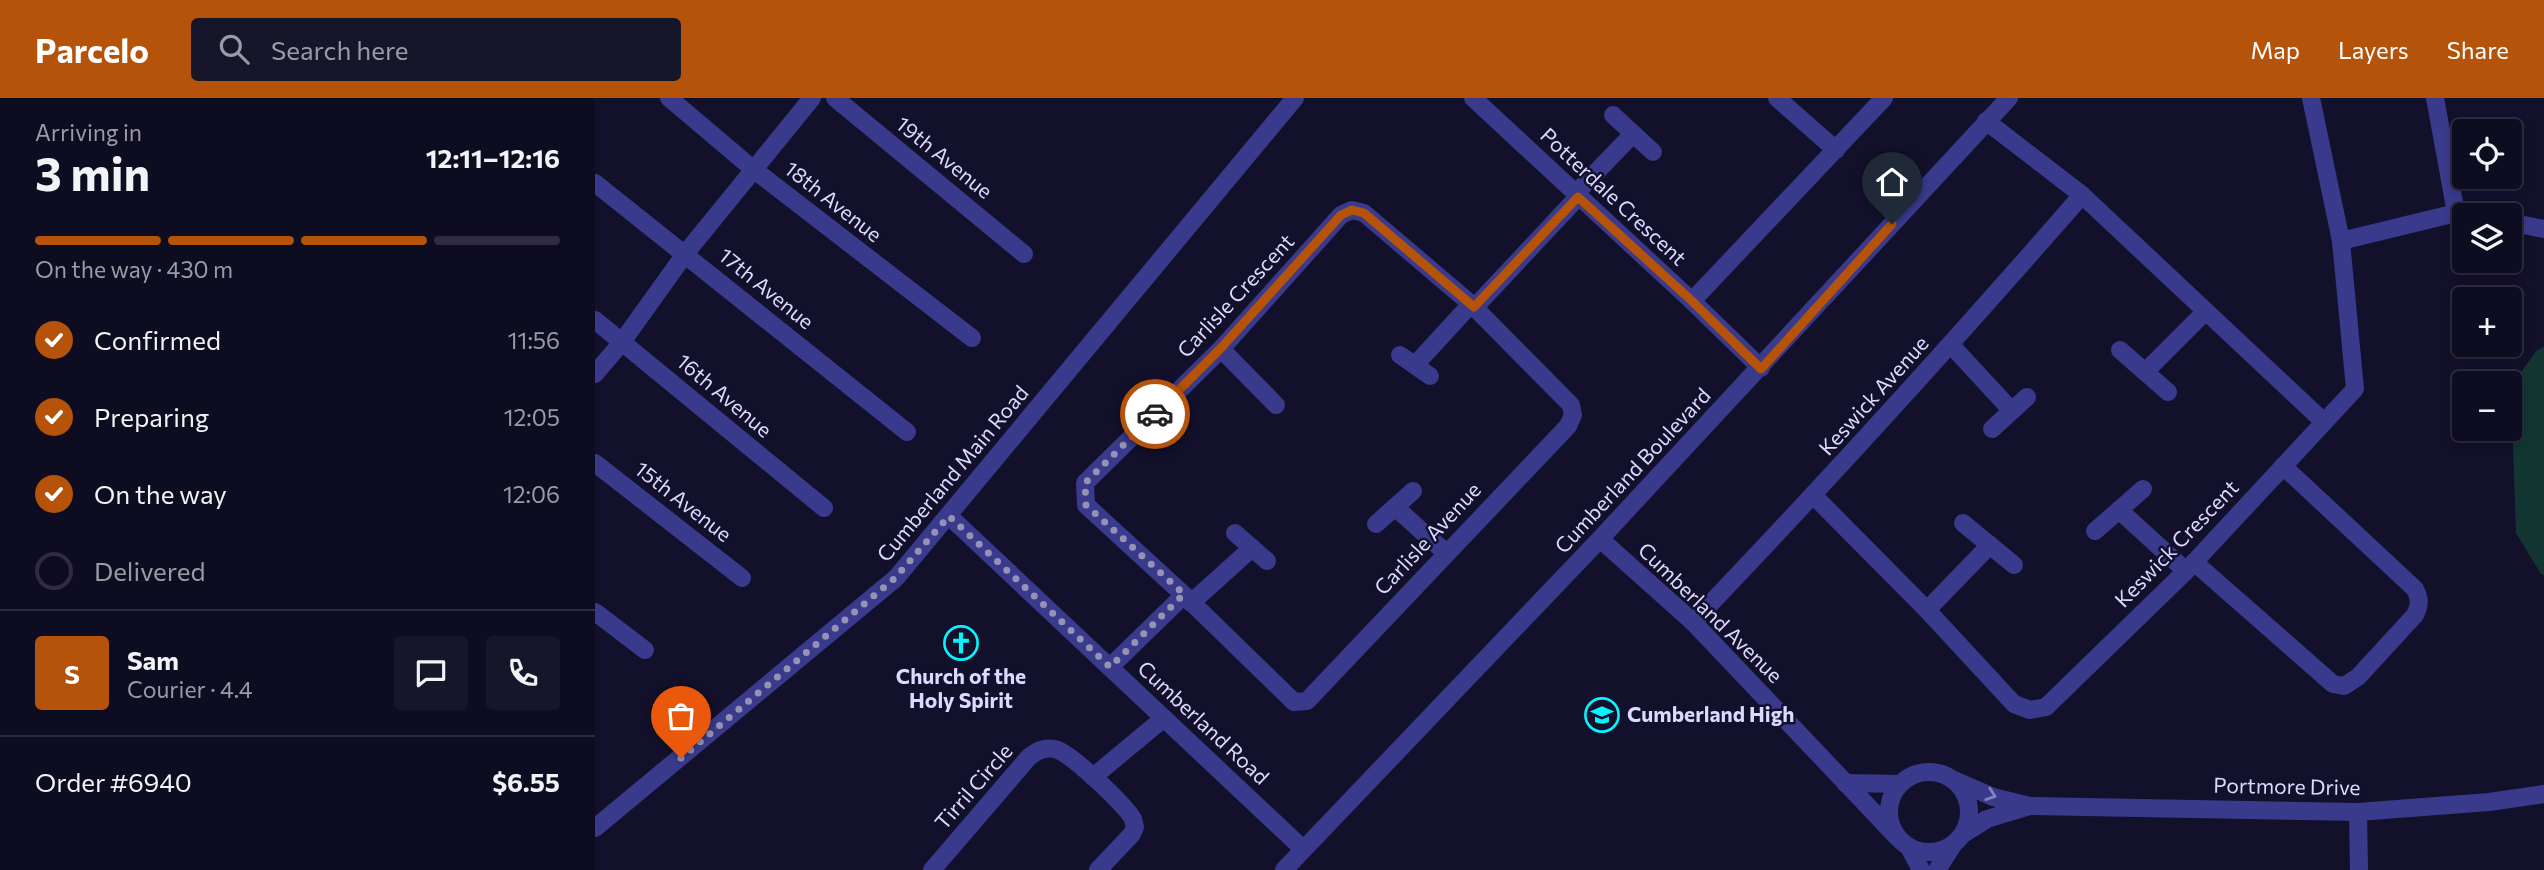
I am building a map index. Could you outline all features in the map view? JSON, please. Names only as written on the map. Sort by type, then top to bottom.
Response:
[{"type":"street","name":"18th Avenue","points":[[669,98],[753,169],[972,338]]},
{"type":"street","points":[[595,374],[685,254],[811,98]]},
{"type":"street","name":"19th Avenue","points":[[835,98],[1024,254]]},
{"type":"street","name":"Cumberland Main Road","points":[[595,828],[895,578],[1295,98]]},
{"type":"street","name":"Potterdale Crescent","points":[[1473,98],[1692,301],[1761,369]]},
{"type":"street","points":[[1777,98],[1836,150]]},
{"type":"street","points":[[1692,301],[1884,98]]},
{"type":"street","name":"Cumberland Boulevard","points":[[1284,870],[1761,369],[2009,98]]},
{"type":"street","name":"Keswick Crescent","points":[[1814,496],[1927,610],[2014,704],[2029,710],[2046,707],[2190,566],[2355,389],[2341,241],[2311,98]]},
{"type":"street","points":[[2435,98],[2460,203]]},
{"type":"street","points":[[1613,115],[1653,152]]},
{"type":"street","points":[[1986,121],[2082,195],[2324,422]]},
{"type":"street","points":[[1415,365],[1633,134]]},
{"type":"street","name":"17th Avenue","points":[[595,183],[907,432]]},
{"type":"street","name":"Keswick Avenue","points":[[1693,622],[1814,496],[2082,195]]},
{"type":"street","name":"Carlisle Crescent","points":[[1307,701],[1294,702],[1086,505],[1085,483],[1220,349],[1341,215],[1352,210],[1364,213],[1473,306],[1571,405]]},
{"type":"street","points":[[2341,241],[2452,216]]},
{"type":"street","points":[[2522,225],[2544,229]]},
{"type":"street","points":[[2145,372],[2205,312]]},
{"type":"street","name":"16th Avenue","points":[[595,320],[824,509]]},
{"type":"street","points":[[1951,345],[2013,411]]},
{"type":"street","points":[[1220,349],[1277,405]]},
{"type":"street","points":[[2120,350],[2168,392]]},
{"type":"street","points":[[1992,429],[2027,397]]},
{"type":"street","name":"Carlisle Avenue","points":[[1307,701],[1568,426],[1573,415],[1571,405]]},
{"type":"street","name":"15th Avenue","points":[[595,463],[743,578]]},
{"type":"street","points":[[2119,510],[2333,684],[2344,686],[2358,677],[2415,615],[2419,598],[2415,589],[2283,466]]},
{"type":"street","points":[[2095,531],[2143,489]]},
{"type":"street","points":[[1376,524],[1413,491]]},
{"type":"street","points":[[1395,507],[1446,553]]},
{"type":"street","name":"Cumberland Road","points":[[949,516],[1303,849]]},
{"type":"street","points":[[1963,523],[2014,565]]},
{"type":"street","points":[[1235,533],[1267,561]]},
{"type":"street","name":"Cumberland Avenue","points":[[1600,540],[1693,622],[1904,842],[1921,870]]},
{"type":"street","points":[[1927,610],[1990,545]]},
{"type":"street","points":[[1110,667],[1187,598],[1252,548]]},
{"type":"street","points":[[595,612],[645,650]]},
{"type":"street","points":[[1093,777],[1164,718]]},
{"type":"street","name":"Tirril Circle","points":[[932,870],[1029,757],[1044,748],[1062,752],[1093,777],[1130,814],[1135,827],[1132,834],[1098,870]]},
{"type":"street","points":[[1937,870],[1958,839],[1969,820],[1969,805],[1964,791],[1954,780],[1941,774],[1926,772],[1912,775],[1900,784],[1892,796],[1889,811],[1891,825],[1904,842],[1924,852],[1939,851],[1958,839]]},
{"type":"street","name":"Portmore Drive","points":[[1954,780],[1993,797],[2029,806],[2358,812],[2489,802],[2544,794]]},
{"type":"street","points":[[1845,783],[1900,784]]},
{"type":"street","name":"Portmore Drive","points":[[1958,839],[1987,819],[2029,806]]},
{"type":"street","points":[[2358,812],[2359,870]]},
{"type":"green space","points":[[2544,347],[2544,575],[2516,533],[2513,441],[2522,441],[2522,371],[2536,351]]},
{"type":"way so far","points":[[681,758],[895,578],[949,516],[1110,667],[1184,594],[1086,505],[1084,494],[1085,483],[1155,414]]},
{"type":"place","name":"Church of the Holy Spirit","points":[[961,643]]},
{"type":"place","name":"Cumberland High","points":[[1602,715]]},
{"type":"route","points":[[1155,414],[1220,349],[1341,215],[1352,210],[1364,213],[1474,307],[1578,197],[1692,301],[1761,369],[1892,224]]}]
